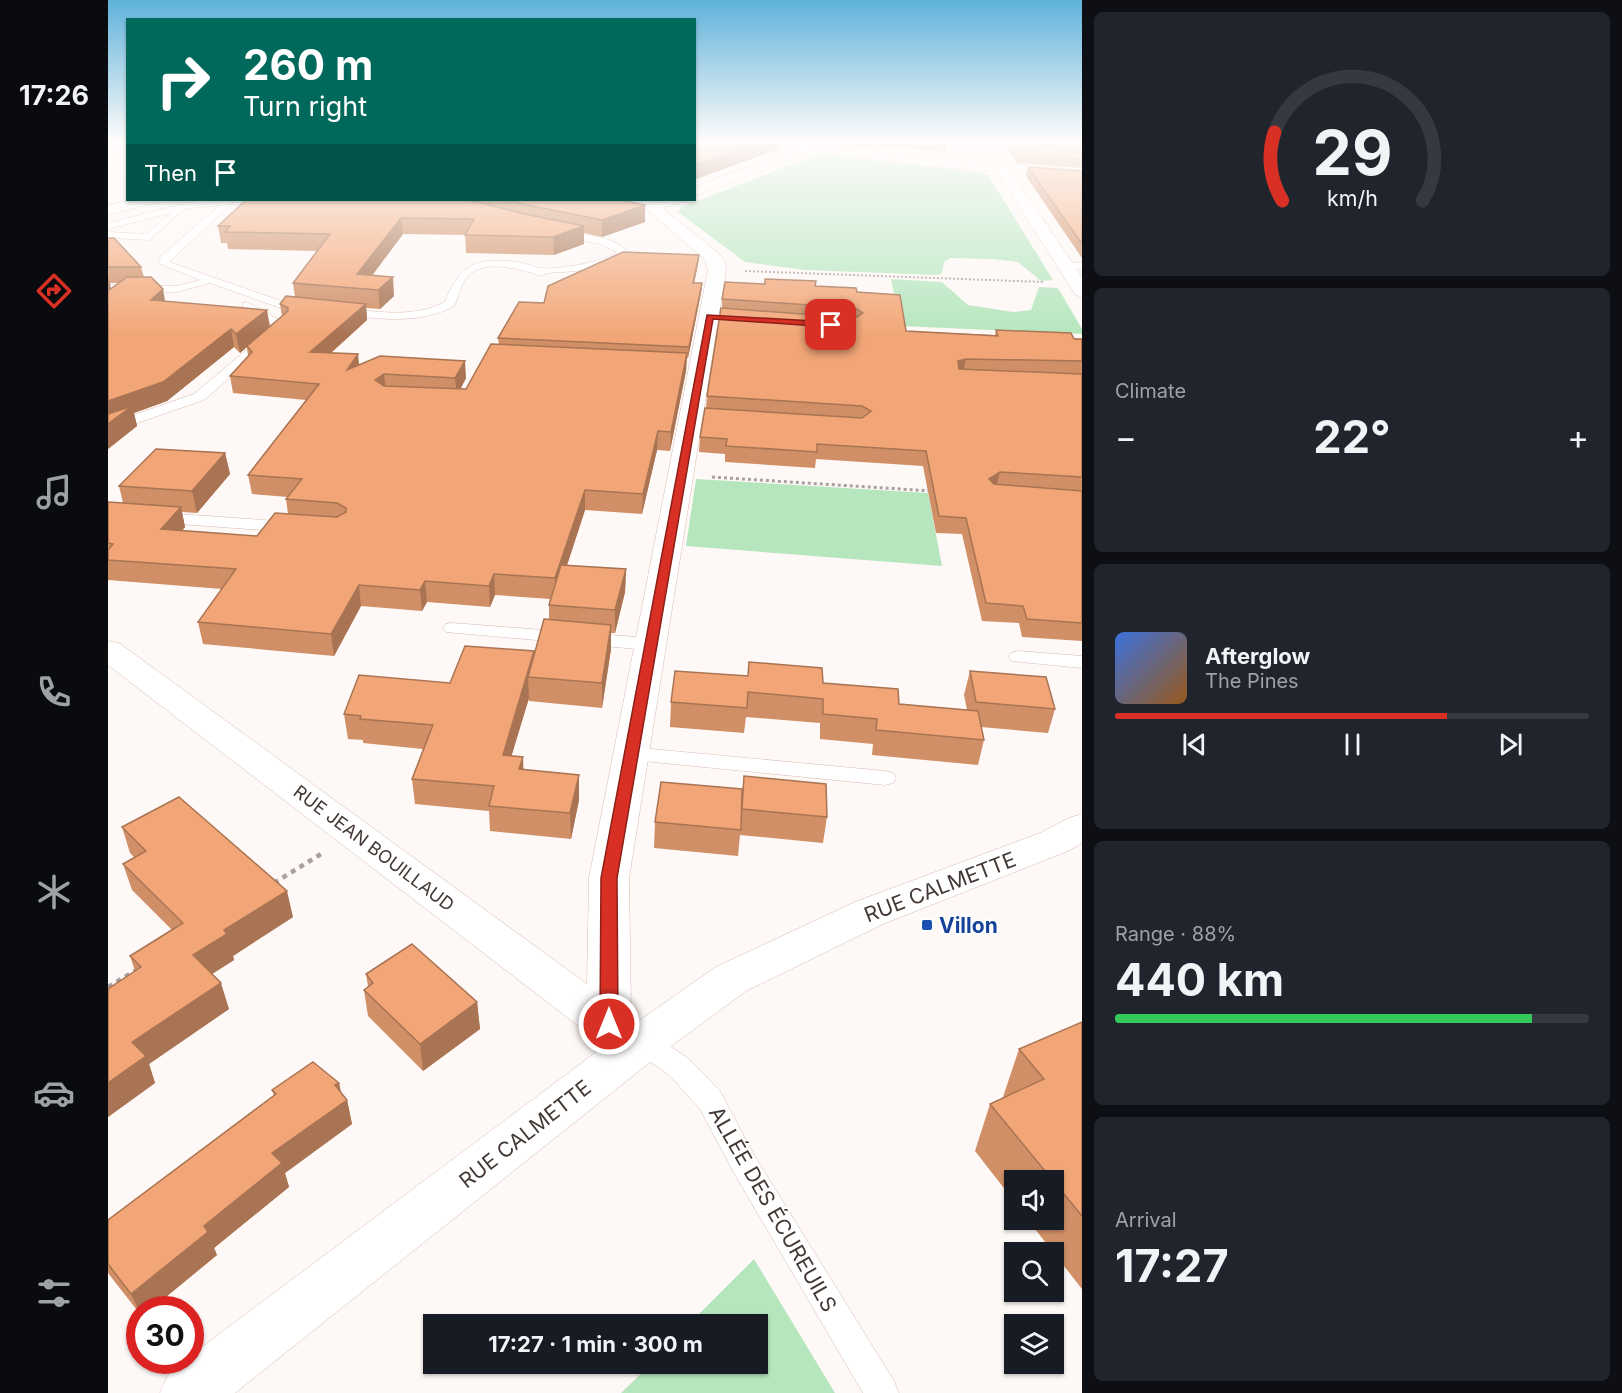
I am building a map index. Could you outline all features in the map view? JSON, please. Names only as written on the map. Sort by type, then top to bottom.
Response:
[{"type":"street","points":[[108,210],[124,206]]},
{"type":"street","points":[[626,1033],[609,878],[680,475],[697,416],[695,365],[715,316],[717,270],[716,261],[662,217],[654,206]]},
{"type":"street","points":[[1026,206],[1079,287]]},
{"type":"street","name":"RUE JEAN BOUILLAUD","points":[[108,650],[626,1033]]},
{"type":"street","name":"RUE CALMETTE","points":[[189,1393],[626,1033],[731,979],[869,913],[1054,842],[1082,827]]},
{"type":"lane","points":[[108,226],[191,206]]},
{"type":"lane","points":[[223,206],[162,261],[167,266],[282,305],[389,315],[433,312],[450,304],[460,280],[471,268],[512,265],[531,267],[541,272],[615,260],[623,252],[619,247],[610,244],[546,231]]},
{"type":"lane","points":[[108,236],[149,237],[184,207]]},
{"type":"lane","points":[[1065,265],[1082,266]]},
{"type":"lane","points":[[108,288],[177,289],[210,280]]},
{"type":"lane","points":[[115,300],[128,288]]},
{"type":"lane","points":[[108,429],[199,397],[283,326],[246,305],[264,299]]},
{"type":"lane","points":[[108,514],[306,528]]},
{"type":"lane","points":[[452,628],[649,644]]},
{"type":"lane","points":[[1018,657],[1082,662]]},
{"type":"lane","points":[[630,754],[885,778]]},
{"type":"lane","name":"ALLÉE DES ÉCUREUILS","points":[[626,1033],[679,1067],[710,1100],[744,1164],[881,1390]]},
{"type":"path","points":[[717,270],[756,269],[1079,287]]},
{"type":"path","points":[[680,475],[937,492]]},
{"type":"path","points":[[265,889],[354,833]]},
{"type":"path","points":[[108,987],[147,963]]},
{"type":"green space","points":[[1007,206],[1053,280],[1041,281],[1018,262],[993,259],[950,258],[944,262],[942,273],[938,275],[805,270],[745,262],[678,212],[681,207]]},
{"type":"green space","points":[[891,279],[942,282],[968,305],[1013,312],[1031,310],[1039,287],[1058,288],[1082,329],[1082,334],[901,326]]},
{"type":"green space","points":[[696,479],[928,493],[942,566],[686,546]]},
{"type":"green space","points":[[754,1259],[835,1393],[621,1393],[641,1374],[768,1374],[768,1314],[699,1314]]},
{"type":"building","points":[[240,206],[493,206],[584,226],[553,237],[465,235],[474,219],[401,218],[357,274],[393,277],[378,290],[293,283],[330,234],[225,232],[230,226],[218,226]]},
{"type":"building","points":[[532,206],[642,206],[602,220]]},
{"type":"building","points":[[1055,206],[1082,206],[1082,244]]},
{"type":"building","points":[[108,238],[114,238],[141,267],[108,267]]},
{"type":"building","points":[[623,252],[699,255],[693,283],[702,283],[689,347],[498,338],[519,302],[544,303],[548,286]]},
{"type":"building","points":[[127,277],[151,277],[163,289],[151,300],[267,310],[236,334],[231,329],[163,382],[108,401],[108,291]]},
{"type":"building","points":[[765,279],[816,281],[815,286],[856,288],[857,292],[900,295],[906,331],[998,336],[996,330],[1071,333],[1074,339],[1082,339],[1082,361],[966,359],[958,361],[959,369],[1082,374],[1082,477],[1000,472],[989,479],[994,484],[1082,491],[1082,623],[1027,619],[1023,606],[986,603],[966,518],[939,516],[926,451],[817,444],[817,452],[726,446],[727,439],[700,437],[705,408],[862,418],[871,411],[862,406],[707,396],[721,308],[855,318],[863,313],[855,308],[722,299],[725,282],[765,284]]},
{"type":"building","points":[[286,296],[366,304],[310,352],[358,354],[347,370],[380,356],[465,361],[455,378],[384,374],[375,380],[384,386],[466,389],[491,344],[687,353],[671,432],[658,431],[643,494],[585,490],[555,578],[494,574],[489,586],[425,581],[420,590],[359,585],[331,634],[198,622],[236,569],[108,560],[108,550],[113,544],[108,543],[108,502],[181,507],[161,529],[257,536],[275,513],[337,517],[346,512],[346,508],[337,503],[286,499],[302,479],[248,475],[319,384],[230,376],[252,352],[247,346],[288,311],[288,308],[280,304]]},
{"type":"building","points":[[132,406],[108,424],[108,414]]},
{"type":"building","points":[[156,449],[225,453],[192,491],[119,486]]},
{"type":"building","points":[[561,565],[626,569],[615,610],[549,605]]},
{"type":"building","points":[[544,619],[611,625],[602,683],[528,677]]},
{"type":"building","points":[[465,646],[534,651],[503,755],[523,757],[519,769],[579,775],[570,813],[489,806],[494,786],[412,779],[433,725],[360,719],[361,716],[344,714],[359,675],[450,683]]},
{"type":"building","points":[[749,662],[822,668],[823,683],[898,689],[899,704],[978,711],[984,740],[876,730],[877,719],[823,714],[823,699],[748,692],[747,708],[671,702],[675,671],[748,676]]},
{"type":"building","points":[[970,671],[1046,677],[1055,709],[976,702]]},
{"type":"building","points":[[744,776],[826,784],[827,817],[742,809]]},
{"type":"building","points":[[661,782],[742,789],[741,830],[655,822]]},
{"type":"building","points":[[179,797],[287,891],[224,930],[227,934],[193,955],[221,983],[132,1042],[146,1056],[108,1083],[108,989],[141,967],[130,956],[183,923],[123,864],[146,851],[122,827]]},
{"type":"building","points":[[412,944],[477,1002],[420,1044],[364,990],[373,983],[366,974]]},
{"type":"building","points":[[1082,1022],[1082,1216],[1064,1194],[1064,1170],[1044,1170],[990,1104],[1044,1079],[1019,1049]]},
{"type":"building","points":[[313,1062],[339,1083],[335,1085],[347,1100],[272,1153],[282,1163],[204,1226],[208,1232],[131,1294],[108,1264],[108,1220],[276,1094],[272,1090]]},
{"type":"place","name":"Villon","points":[[927,925]]},
{"type":"route","points":[[609,1024],[609,878],[649,644],[668,552],[710,316],[831,325]]}]
